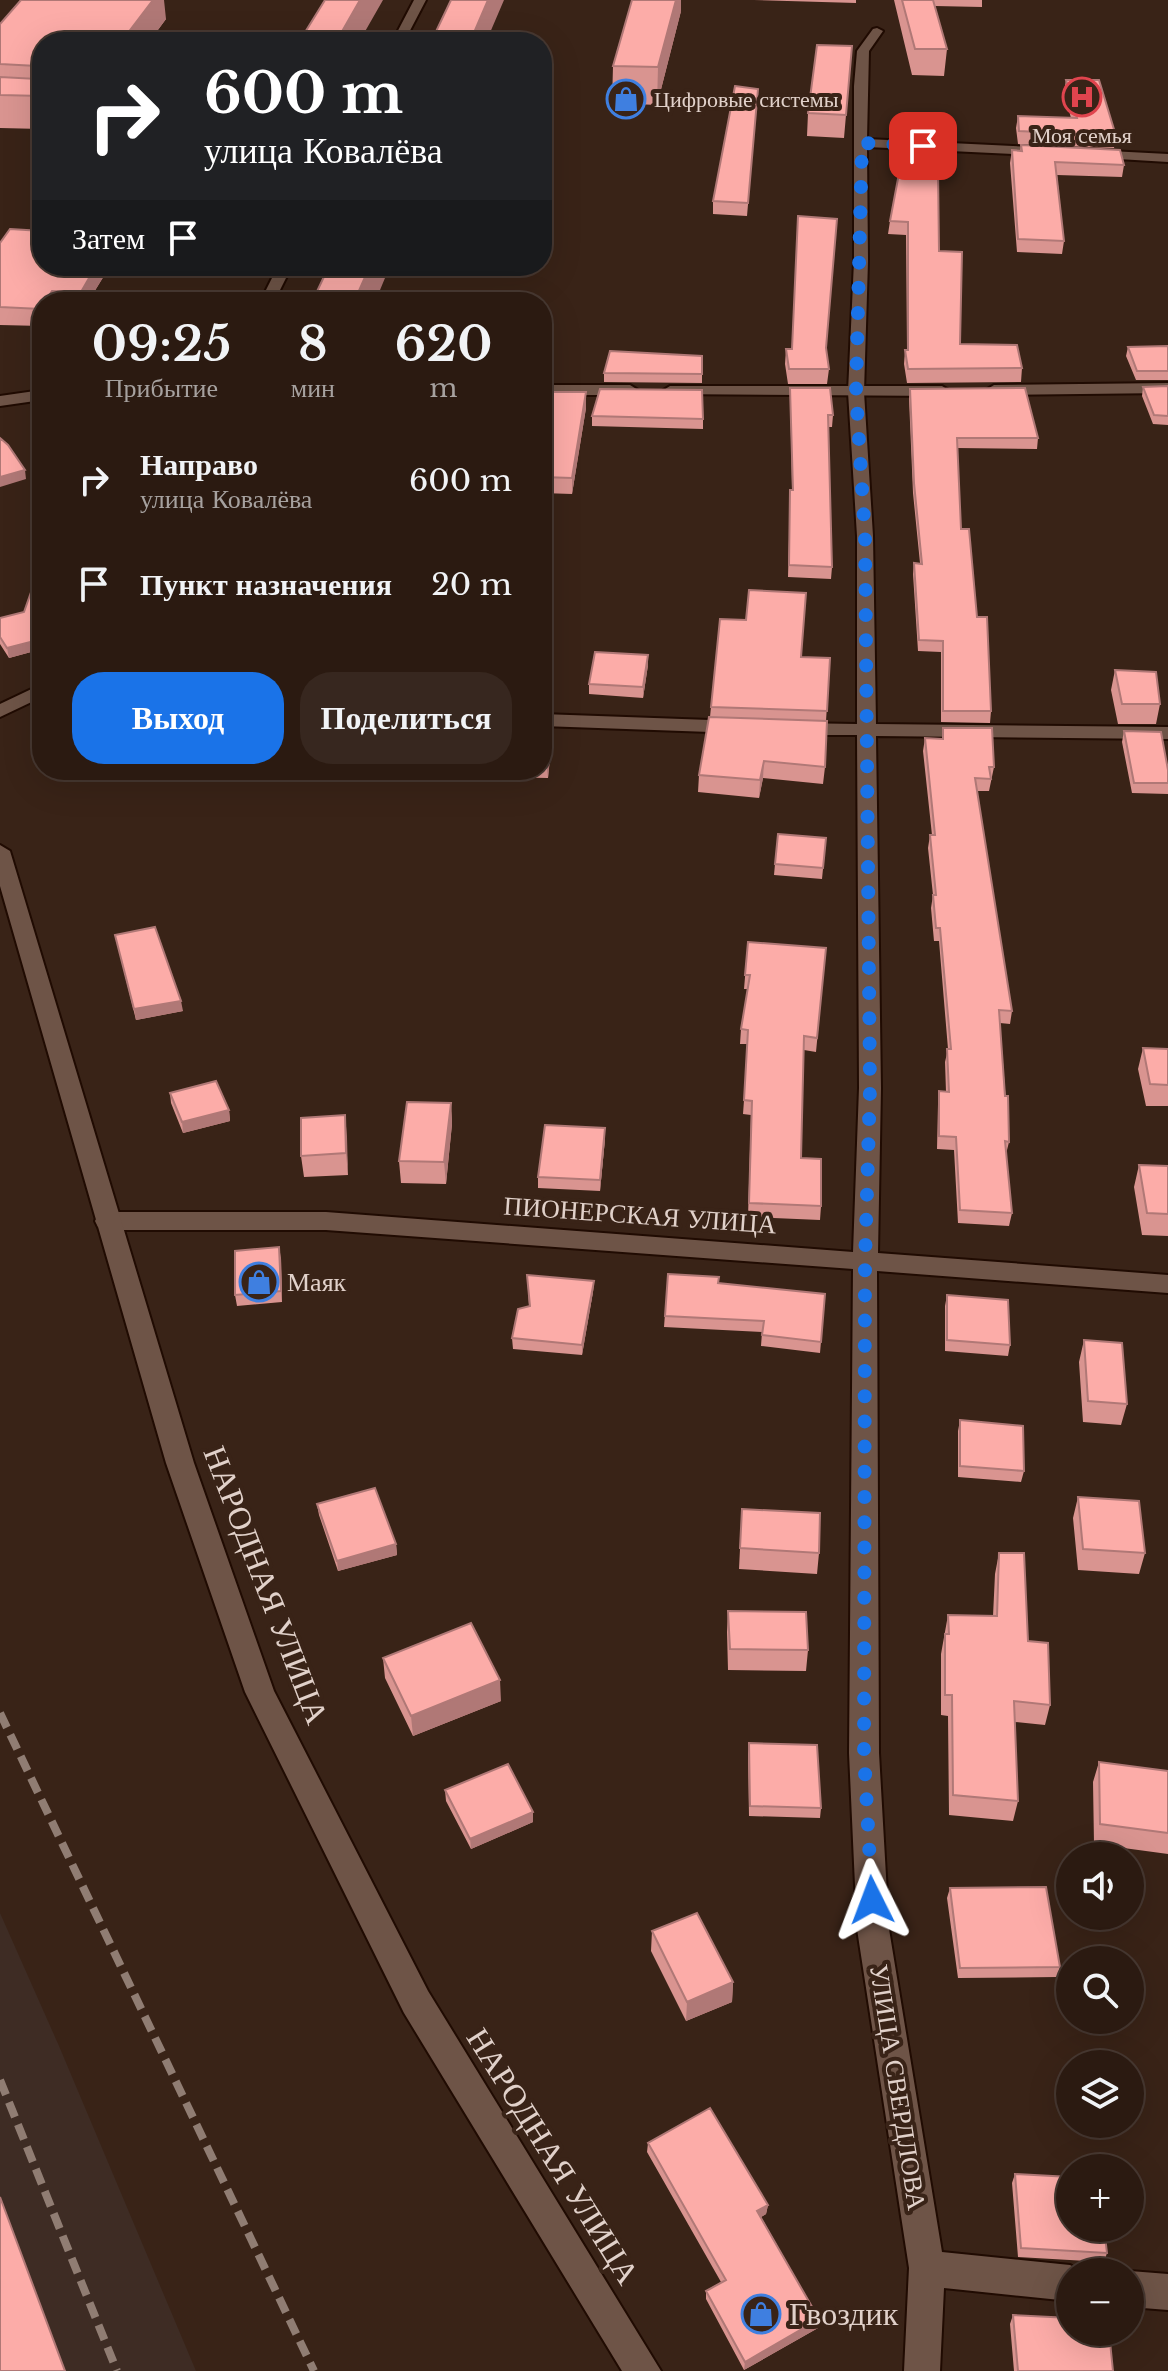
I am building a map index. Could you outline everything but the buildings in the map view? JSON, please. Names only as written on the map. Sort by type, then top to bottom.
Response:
[{"type":"street","points":[[403,32],[420,0]]},
{"type":"street","name":"УЛИЦА СВЕРДЛОВА","points":[[877,31],[863,51],[856,392],[865,536],[870,1088],[865,1262],[864,1753],[873,1929],[927,2268],[922,2371]]},
{"type":"street","points":[[862,143],[1168,158]]},
{"type":"street","points":[[552,390],[856,392],[1168,388]]},
{"type":"street","points":[[0,401],[32,396]]},
{"type":"street","points":[[0,711],[32,697]]},
{"type":"street","points":[[552,720],[865,731],[1168,733]]},
{"type":"street","name":"НАРОДНАЯ УЛИЦА","points":[[0,851],[180,1463],[260,1692],[416,2002],[643,2371]]},
{"type":"street","name":"ПИОНЕРСКАЯ УЛИЦА","points":[[107,1221],[326,1221],[1168,1284]]},
{"type":"street","points":[[927,2268],[1056,2282]]},
{"type":"street","points":[[1144,2290],[1168,2292]]},
{"type":"shaded area","points":[[0,1913],[59,2046],[196,2371],[0,2371]]},
{"type":"railway","points":[[0,1713],[314,2371]]},
{"type":"railway","points":[[0,2080],[117,2371]]},
{"type":"place","name":"Моя семья","points":[[1082,97]]},
{"type":"place","name":"Цифровые системы","points":[[626,99]]},
{"type":"place","name":"Маяк","points":[[259,1282]]},
{"type":"place","name":"Гвоздик","points":[[761,2314]]},
{"type":"route","points":[[872,1900],[864,1753],[865,1262],[870,1088],[865,536],[856,392],[860,191],[862,143],[923,146]]}]
